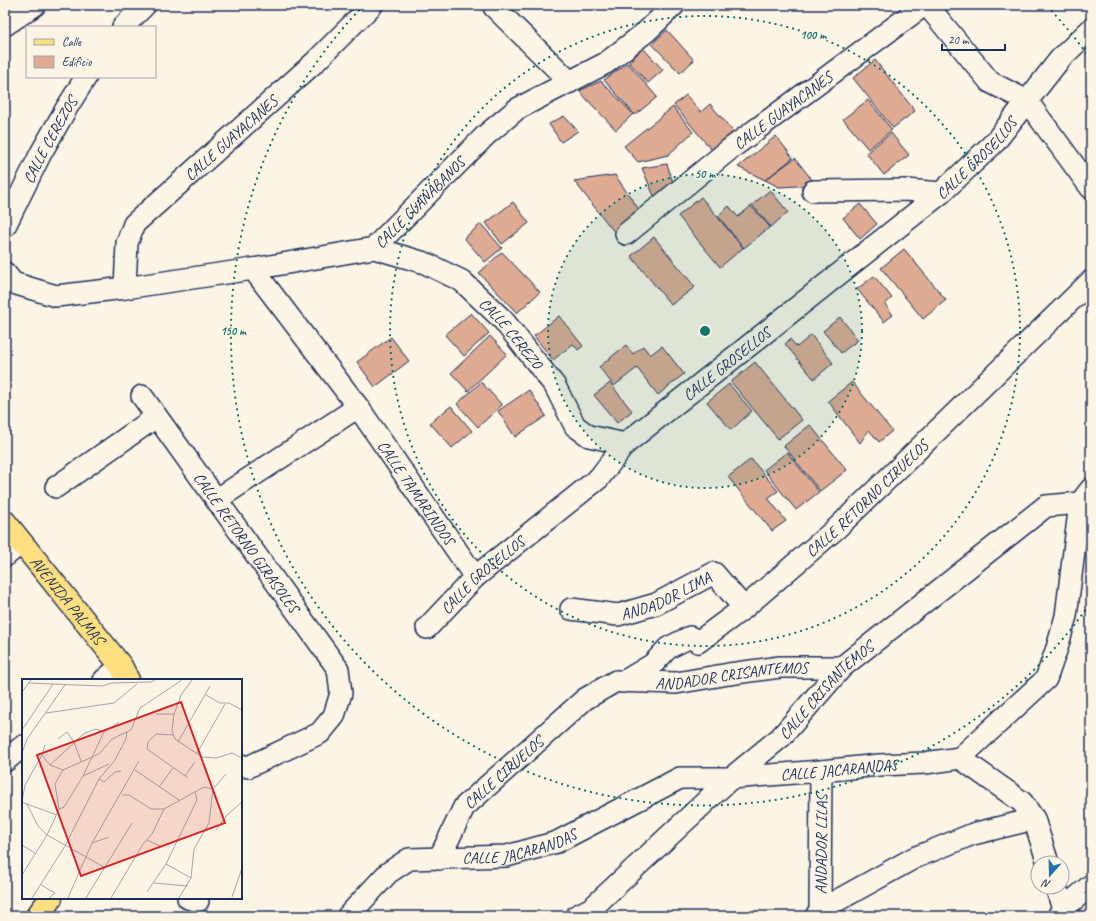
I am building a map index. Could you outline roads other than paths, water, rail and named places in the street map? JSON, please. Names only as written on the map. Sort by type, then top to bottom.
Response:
[{"type":"main road","name":"AVENIDA PALMAS","points":[[5,522],[125,673]]},
{"type":"main road","points":[[36,916],[50,899]]},
{"type":"street","points":[[5,25],[35,5]]},
{"type":"street","points":[[125,26],[145,5]]},
{"type":"street","name":"CALLE GUAYACANES","points":[[125,288],[127,243],[134,224],[315,62],[372,5]]},
{"type":"street","name":"CALLE GUANÁBANOS","points":[[5,273],[13,283],[56,296],[125,288],[253,269],[374,248],[486,135],[517,110],[606,63],[647,31],[674,5]]},
{"type":"street","points":[[926,5],[990,82],[1027,101],[1091,188]]},
{"type":"street","name":"CALLE GUAYACANES","points":[[626,234],[730,149],[926,5]]},
{"type":"street","points":[[494,7],[570,82]]},
{"type":"street","points":[[1027,101],[1060,59],[1091,29]]},
{"type":"street","name":"CALLE CEREZOS","points":[[5,226],[41,153],[85,78]]},
{"type":"street","name":"CALLE GROSELLOS","points":[[427,628],[475,577],[599,478],[625,444],[941,193],[995,142],[1027,101]]},
{"type":"street","points":[[813,192],[906,190],[941,193]]},
{"type":"street","name":"CALLE CEREZO","points":[[374,248],[426,263],[462,281],[503,320],[555,386],[575,426],[589,436],[625,444]]},
{"type":"street","name":"CALLE TAMARINDOS","points":[[253,269],[358,407],[475,577]]},
{"type":"street","name":"CALLE RETORNO CIRUELOS","points":[[623,682],[653,664],[668,648],[690,637],[698,642],[744,608],[838,527],[1091,281]]},
{"type":"street","name":"CALLE RETORNO GIRASOLES","points":[[142,396],[338,669],[341,694],[334,716],[320,733],[248,767],[242,765]]},
{"type":"street","points":[[216,500],[358,407]]},
{"type":"street","points":[[56,487],[156,417]]},
{"type":"street","points":[[1045,855],[1034,819],[1022,802],[960,758],[1046,679],[1066,616],[1085,496]]},
{"type":"street","name":"CALLE CRISANTEMOS","points":[[589,913],[731,778],[781,737],[842,668],[1046,506],[1085,496]]},
{"type":"street","points":[[5,556],[22,543]]},
{"type":"street","name":"ANDADOR LIMA","points":[[571,609],[618,615],[656,604],[714,573],[744,608]]},
{"type":"street","name":"ANDADOR CRISANTEMOS","points":[[623,682],[676,683],[780,667],[842,668]]},
{"type":"street","points":[[107,679],[125,673]]},
{"type":"street","name":"CALLE CIRUELOS","points":[[439,859],[464,807],[585,699],[616,681],[623,682]]},
{"type":"street","points":[[5,761],[22,747]]},
{"type":"street","name":"CALLE JACARANDAS","points":[[439,859],[507,856],[557,842],[680,778],[731,778],[879,765],[925,763],[960,758]]},
{"type":"street","name":"ANDADOR LILAS","points":[[817,914],[821,771]]},
{"type":"street","points":[[817,914],[914,858],[973,834],[1034,819]]},
{"type":"street","points":[[348,916],[388,873],[409,858],[439,859]]},
{"type":"street","points":[[1058,895],[1061,912],[1091,886]]}]
